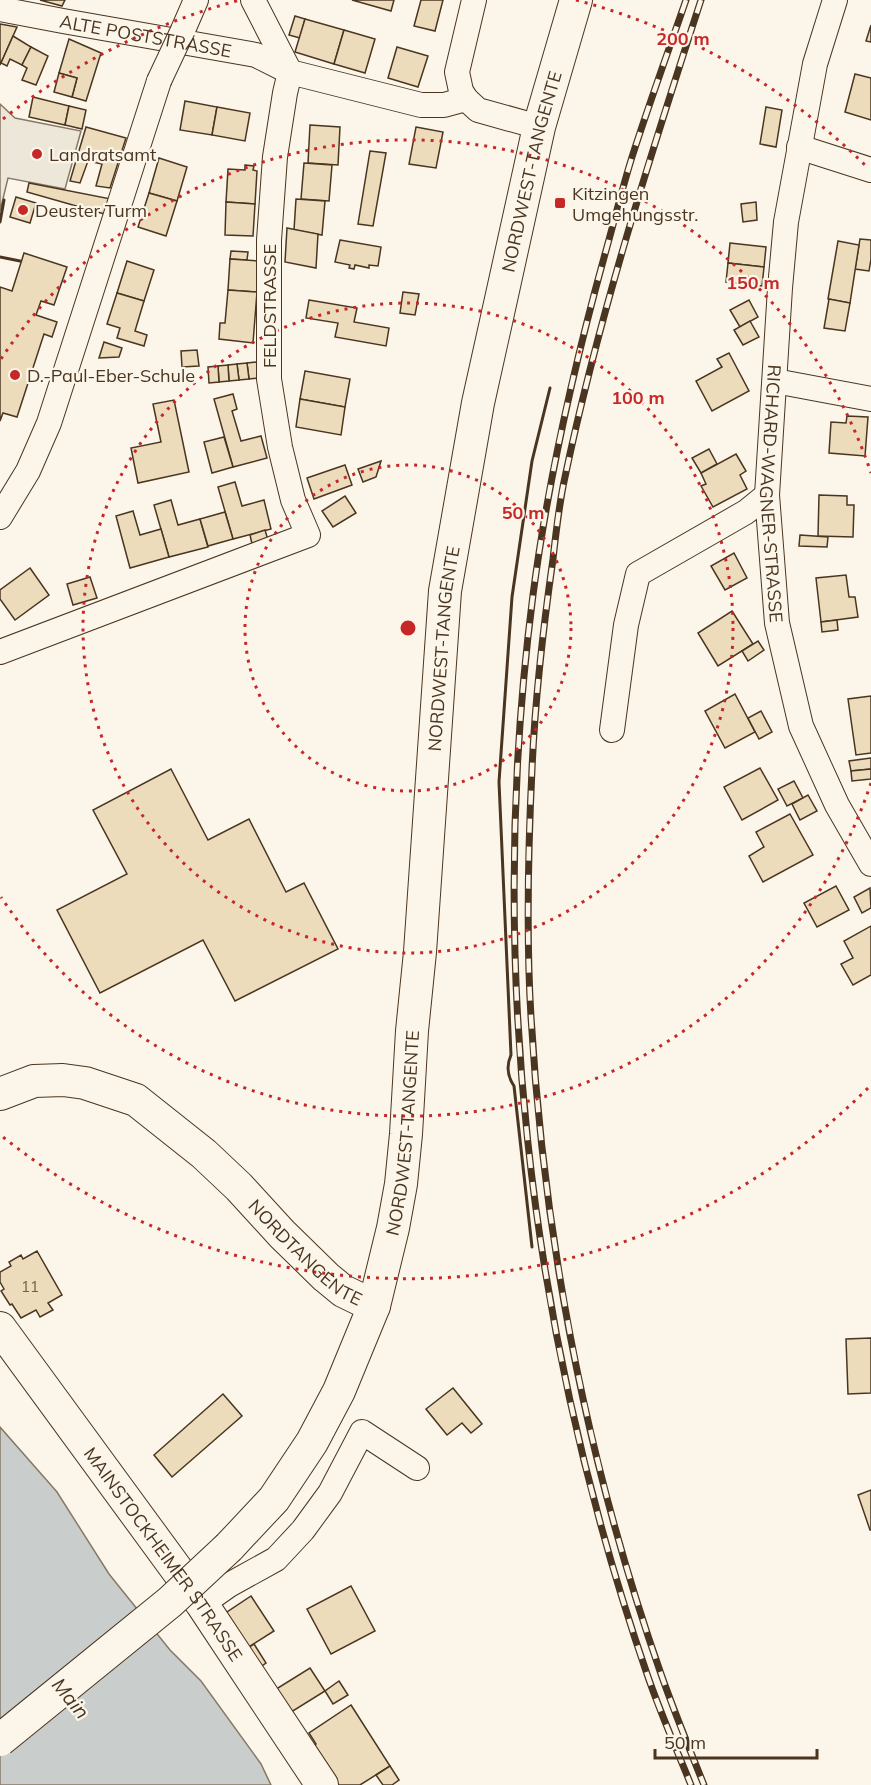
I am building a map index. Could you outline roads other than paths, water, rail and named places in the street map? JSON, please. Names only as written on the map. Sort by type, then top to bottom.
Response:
[{"type":"main road","name":"NORDWEST-TANGENTE","points":[[374,1306],[401,1184],[445,591],[478,403],[539,127],[576,0]]},
{"type":"main road","name":"NORDTANGENTE","points":[[0,1094],[34,1081],[63,1080],[85,1083],[136,1100],[204,1154],[239,1186],[282,1234],[326,1277],[343,1291],[374,1306],[339,1392],[312,1442],[274,1499],[170,1602],[0,1740]]},
{"type":"main road","name":"MAINSTOCKHEIMER STRASSE","points":[[0,1328],[202,1604],[322,1785]]},
{"type":"street","points":[[0,517],[28,471],[49,423],[159,81],[196,0]]},
{"type":"street","points":[[254,0],[290,72]]},
{"type":"street","points":[[474,0],[457,72],[461,91],[478,110],[539,127]]},
{"type":"street","name":"RICHARD-WAGNER-STRASSE","points":[[835,0],[815,64],[786,222],[767,495],[777,623],[801,726],[837,805],[871,864]]},
{"type":"street","name":"ALTE POSTSTRASSE","points":[[0,9],[29,7],[256,54],[290,72],[421,105],[444,105],[466,99]]},
{"type":"street","name":"FELDSTRASSE","points":[[0,652],[308,535],[293,500],[269,379],[269,240],[275,157],[290,72]]},
{"type":"street","points":[[799,147],[871,170]]},
{"type":"street","points":[[775,381],[871,399]]},
{"type":"street","points":[[612,730],[626,625],[638,573],[746,512],[767,495]]},
{"type":"street","points":[[202,1604],[229,1585],[276,1559],[303,1530],[330,1493],[362,1432],[417,1468]]},
{"type":"water","name":"Main","points":[[0,1427],[57,1492],[109,1574],[170,1650],[201,1681],[261,1764],[271,1785],[0,1785]]},
{"type":"railway","points":[[686,0],[625,181],[583,338],[554,466],[533,595],[520,731],[514,868],[517,1005],[528,1141],[546,1277],[572,1411],[606,1543],[647,1674],[691,1785]]},
{"type":"railway","points":[[701,0],[610,296],[593,356],[563,487],[535,716],[529,831],[528,924],[529,986],[537,1101],[546,1184],[573,1350],[611,1514],[635,1594],[666,1688],[704,1785]]},
{"type":"place","name":"Landratsamt","points":[[37,154]]},
{"type":"place","name":"Kitzingen Umgehungsstr.","points":[[560,203]]},
{"type":"place","name":"Deuster Turm","points":[[23,210]]},
{"type":"place","name":"D.-Paul-Eber-Schule","points":[[15,375]]}]
